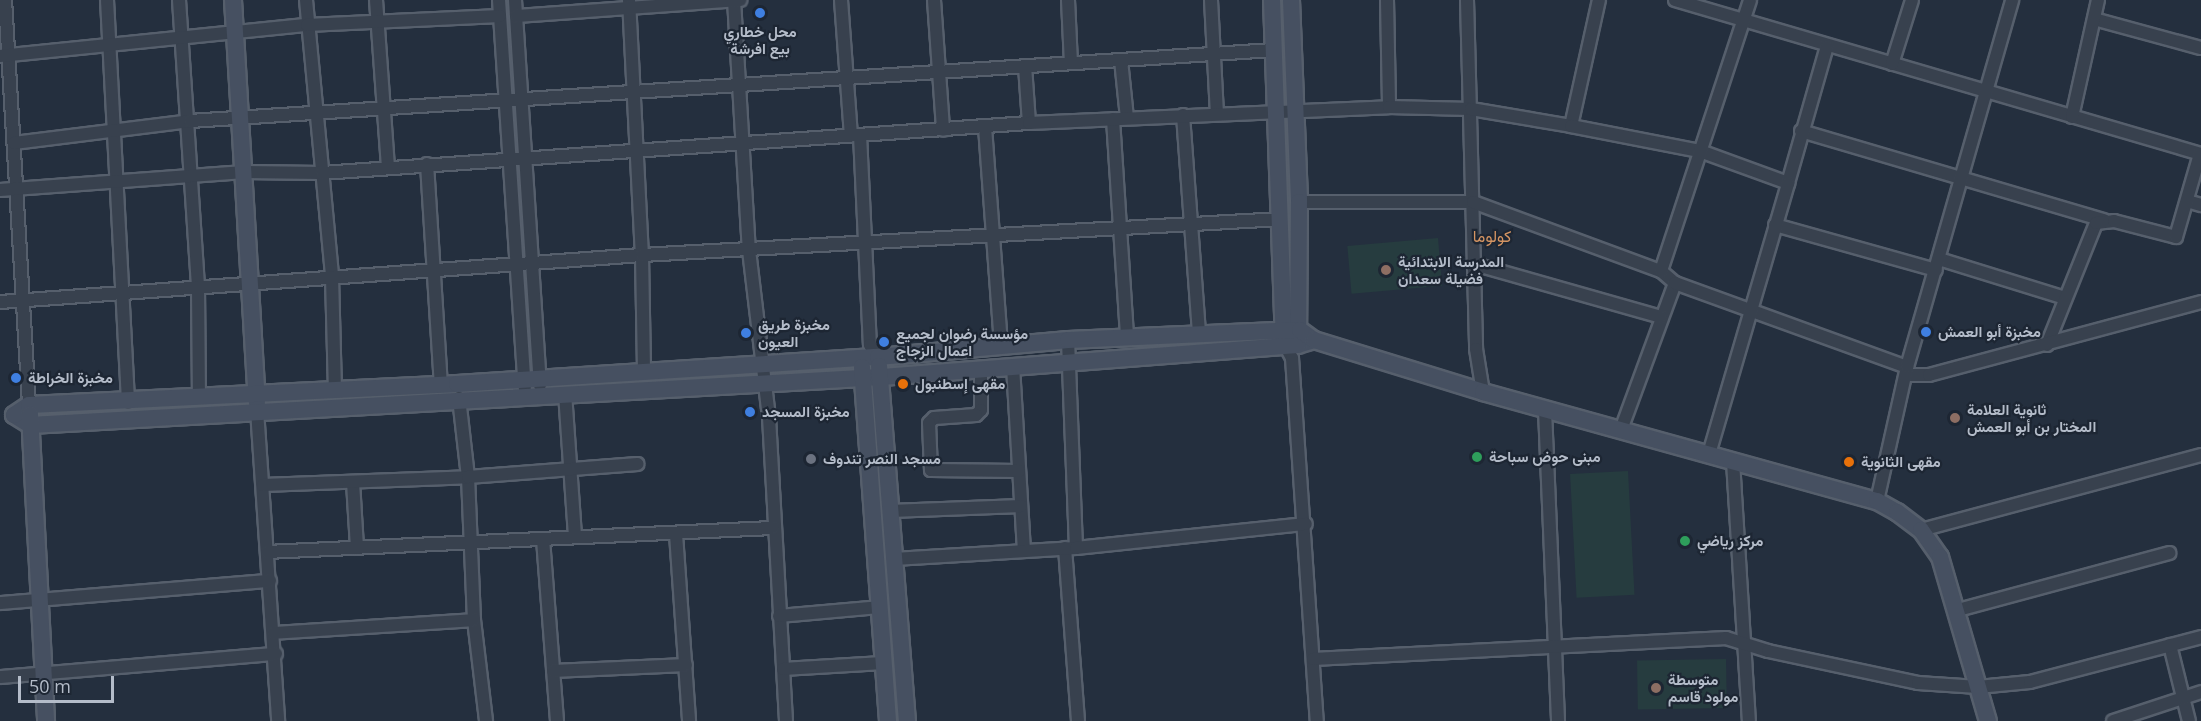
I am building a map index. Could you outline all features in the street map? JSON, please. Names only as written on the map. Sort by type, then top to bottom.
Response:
[{"type":"street","points":[[5,0],[4,56],[14,142],[15,189],[24,300],[46,721]]},
{"type":"street","points":[[107,0],[128,402]]},
{"type":"street","points":[[179,0],[190,121],[198,287],[199,398]]},
{"type":"street","points":[[233,0],[257,402],[276,654],[278,721]]},
{"type":"street","points":[[306,0],[306,25],[317,114],[332,277],[335,390]]},
{"type":"street","points":[[376,0],[388,166]]},
{"type":"street","points":[[499,0],[518,265],[533,387]]},
{"type":"street","points":[[515,0],[520,100],[533,263],[533,387]]},
{"type":"street","points":[[734,0],[749,250],[760,362],[769,417],[786,721]]},
{"type":"street","points":[[516,16],[629,4],[741,0]]},
{"type":"street","points":[[842,0],[846,80],[856,136],[865,244],[870,353],[880,377],[907,721]]},
{"type":"street","points":[[934,0],[944,130]]},
{"type":"street","points":[[1068,0],[1071,63]]},
{"type":"street","points":[[1212,0],[1217,114]]},
{"type":"street","points":[[1272,0],[1273,50],[1287,110],[1299,202],[1296,341]]},
{"type":"street","points":[[1291,0],[1281,219],[1296,341],[1317,721]]},
{"type":"street","points":[[1387,0],[1389,107]]},
{"type":"street","points":[[1467,0],[1476,349],[1483,392]]},
{"type":"street","points":[[1572,126],[1599,0]]},
{"type":"street","points":[[1675,0],[2201,154],[2180,230],[2170,238],[1801,131]]},
{"type":"street","points":[[1661,271],[1742,18],[1750,0]]},
{"type":"street","points":[[1892,64],[1912,0]]},
{"type":"street","points":[[1877,501],[1906,371],[2012,0]]},
{"type":"street","points":[[2072,117],[2098,0]]},
{"type":"street","points":[[629,4],[642,255],[644,371]]},
{"type":"street","points":[[4,56],[110,47],[306,25],[500,16]]},
{"type":"street","points":[[2094,19],[2201,48]]},
{"type":"street","points":[[1708,454],[1827,46]]},
{"type":"street","points":[[14,142],[190,121],[846,80],[1273,50]]},
{"type":"street","points":[[1122,60],[1127,118]]},
{"type":"street","points":[[1025,66],[1029,123]]},
{"type":"street","points":[[0,190],[244,172],[322,173],[388,166],[742,145],[1029,123],[1389,107],[1471,109],[1572,126],[1700,151],[1788,183]]},
{"type":"street","points":[[1183,115],[1199,333]]},
{"type":"street","points":[[1113,119],[1127,336]]},
{"type":"street","points":[[985,127],[996,238],[1001,344]]},
{"type":"street","points":[[427,164],[441,384]]},
{"type":"street","points":[[2187,201],[2201,205]]},
{"type":"street","points":[[1299,202],[1473,202],[1661,271],[1675,283],[1751,310],[1906,371],[1929,375],[2201,302]]},
{"type":"street","points":[[0,302],[642,255],[996,238],[1120,227],[1281,219]]},
{"type":"street","points":[[2047,345],[2090,231],[2104,220]]},
{"type":"street","points":[[1775,225],[2065,298]]},
{"type":"street","points":[[1474,264],[1661,317]]},
{"type":"street","points":[[1621,430],[1675,283]]},
{"type":"street","points":[[7,415],[29,405],[199,398],[257,402],[335,390],[459,398],[644,371],[1127,336],[1199,333],[1296,341],[1877,501],[1921,530],[1940,557],[1958,610],[1988,721]]},
{"type":"street","points":[[1068,340],[1071,548],[1078,721]]},
{"type":"street","points":[[7,415],[30,425],[257,402],[395,395],[441,384],[533,387],[564,393],[880,377],[1296,341]]},
{"type":"street","points":[[870,353],[862,377],[888,721]]},
{"type":"street","points":[[1013,366],[1024,551]]},
{"type":"street","points":[[981,369],[981,410],[976,415],[934,418],[929,423],[930,470],[1019,471]]},
{"type":"street","points":[[564,393],[574,536]]},
{"type":"street","points":[[459,398],[468,477],[474,620],[486,721]]},
{"type":"street","points":[[1545,410],[1558,721]]},
{"type":"street","points":[[1921,530],[2201,455]]},
{"type":"street","points":[[1733,460],[1749,721]]},
{"type":"street","points":[[263,486],[468,477],[568,467],[638,464]]},
{"type":"street","points":[[353,482],[357,548]]},
{"type":"street","points":[[890,512],[1021,506]]},
{"type":"street","points":[[894,559],[1071,548],[1306,524]]},
{"type":"street","points":[[267,552],[774,528]]},
{"type":"street","points":[[676,534],[690,721]]},
{"type":"street","points":[[874,536],[892,534]]},
{"type":"street","points":[[543,539],[557,721]]},
{"type":"street","points":[[1958,610],[2169,554]]},
{"type":"street","points":[[0,603],[270,581]]},
{"type":"street","points":[[779,616],[879,607]]},
{"type":"street","points":[[273,633],[474,620]]},
{"type":"street","points":[[1314,659],[1704,637],[1745,643],[1768,651],[1918,683],[1978,687],[2030,682],[2201,637]]},
{"type":"street","points":[[2170,645],[2189,721]]},
{"type":"street","points":[[0,678],[276,654]]},
{"type":"street","points":[[783,669],[883,663]]},
{"type":"street","points":[[553,671],[686,665]]},
{"type":"street","points":[[2116,720],[2201,692]]},
{"type":"green space","points":[[1438,238],[1442,286],[1352,294],[1347,246]]},
{"type":"green space","points":[[1628,471],[1634,595],[1577,598],[1570,474]]},
{"type":"green space","points":[[1726,659],[1727,708],[1638,710],[1637,661]]},
{"type":"place","name":"محل خطاري بيع افرشة","points":[[760,13]]},
{"type":"place","name":"المدرسة الابتدائية فضيلة سعدان","points":[[1386,270]]},
{"type":"place","name":"مخبزة أبو العمش","points":[[1926,332]]},
{"type":"place","name":"مخبزة طريق العيون","points":[[746,333]]},
{"type":"place","name":"مؤسسة رضوان لجميع اعمال الزجاج","points":[[884,342]]},
{"type":"place","name":"مخبزة الخراطة","points":[[16,378]]},
{"type":"place","name":"مقهى إسطنبول","points":[[903,384]]},
{"type":"place","name":"مخبزة المسجد","points":[[750,412]]},
{"type":"place","name":"ثانوية العلامة المختار بن أبو العمش","points":[[1955,418]]},
{"type":"place","name":"مبنى حوض سباحة","points":[[1477,457]]},
{"type":"place","name":"مسجد النصر تندوف","points":[[811,459]]},
{"type":"place","name":"مقهى الثانوية","points":[[1849,462]]},
{"type":"place","name":"مركز رياضي","points":[[1685,541]]},
{"type":"place","name":"متوسطة مولود قاسم","points":[[1656,688]]},
{"type":"district","name":"كولوما","points":[[1492,236]]}]
